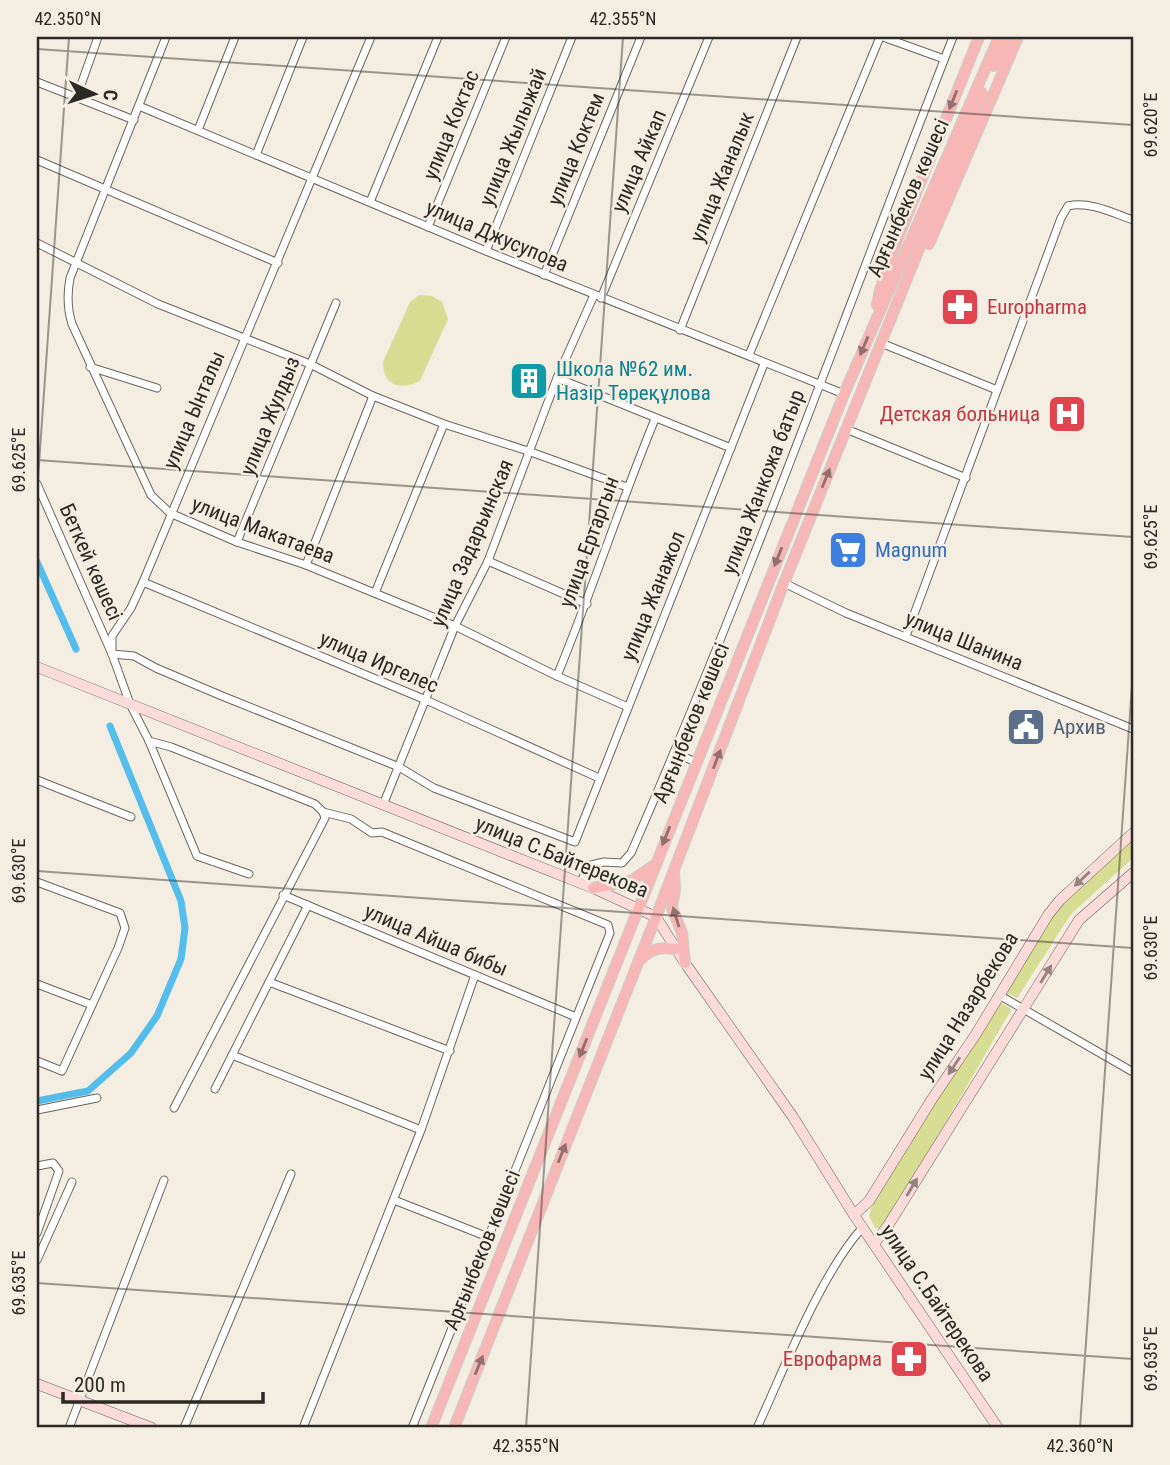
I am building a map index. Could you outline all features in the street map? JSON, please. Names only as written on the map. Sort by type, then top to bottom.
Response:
[{"type":"main road","points":[[874,322],[880,289],[893,251],[979,37]]},
{"type":"main road","name":"Арғынбеков көшесі","points":[[431,1428],[844,394],[999,37]]},
{"type":"main road","name":"Арғынбеков көшесі","points":[[454,1428],[674,871],[784,583],[990,72],[1009,37]]},
{"type":"main road","points":[[888,325],[918,271],[981,118],[1018,37]]},
{"type":"main road","name":"улица С.Байтерекова","points":[[37,667],[581,883],[656,917],[793,1117],[862,1228],[998,1428]]},
{"type":"main road","name":"улица Назарбекова","points":[[854,1215],[869,1201],[1048,915],[1060,900],[1133,833]]},
{"type":"main road","points":[[593,888],[631,881],[655,864]]},
{"type":"main road","points":[[674,871],[672,908],[682,933],[685,963]]},
{"type":"main road","points":[[874,1244],[1079,920],[1133,873]]},
{"type":"main road","points":[[637,964],[653,950],[676,949]]},
{"type":"main road","points":[[37,1384],[152,1428]]},
{"type":"street","points":[[77,96],[98,37]]},
{"type":"street","name":"улица Макатаева","points":[[166,37],[70,278],[67,306],[90,367],[151,495],[170,513],[237,542],[306,565],[455,626],[628,707]]},
{"type":"street","points":[[198,130],[235,37]]},
{"type":"street","points":[[256,155],[303,37]]},
{"type":"street","name":"улица Ынталы","points":[[112,654],[113,636],[131,608],[143,582],[372,37]]},
{"type":"street","points":[[370,202],[438,37]]},
{"type":"street","name":"улица Коктас","points":[[428,227],[506,37]]},
{"type":"street","name":"улица Жылыжай","points":[[486,251],[572,37]]},
{"type":"street","name":"улица Коктем","points":[[544,275],[640,37]]},
{"type":"street","name":"улица Айкап","points":[[597,296],[709,37]]},
{"type":"street","name":"улица Жаналык","points":[[680,330],[797,37]]},
{"type":"street","points":[[749,355],[882,37],[944,59]]},
{"type":"street","name":"улица Жанкожа батыр","points":[[581,883],[586,866],[604,862],[622,863],[631,853],[674,753],[820,384],[953,37]]},
{"type":"street","points":[[37,82],[134,120]]},
{"type":"street","name":"улица Джусупова","points":[[139,106],[544,275],[844,394]]},
{"type":"street","points":[[37,160],[278,263]]},
{"type":"street","points":[[906,636],[1060,218],[1068,206],[1091,206],[1133,220]]},
{"type":"street","points":[[37,243],[158,304],[310,364],[373,396],[444,424],[627,487]]},
{"type":"street","name":"улица Задарьинская","points":[[383,805],[455,626],[488,561],[557,378],[597,296]]},
{"type":"street","name":"улица Жулдыз","points":[[237,542],[337,303]]},
{"type":"street","points":[[880,343],[997,390]]},
{"type":"street","name":"улица Жанажол","points":[[400,767],[434,788],[575,842],[764,364]]},
{"type":"street","points":[[90,367],[157,388]]},
{"type":"street","points":[[557,378],[731,448]]},
{"type":"street","points":[[306,565],[373,396]]},
{"type":"street","name":"улица Ертаргын","points":[[557,676],[587,604],[627,487],[655,419]]},
{"type":"street","points":[[375,593],[444,424]]},
{"type":"street","points":[[846,429],[966,478]]},
{"type":"street","name":"Беткей көшесі","points":[[37,484],[197,856],[249,874]]},
{"type":"street","points":[[488,561],[587,604]]},
{"type":"street","name":"улица Иргелес","points":[[143,582],[426,700],[599,778]]},
{"type":"street","name":"улица Шанина","points":[[784,583],[846,613],[1133,729]]},
{"type":"street","points":[[112,654],[138,657],[156,668],[222,696],[400,767]]},
{"type":"street","points":[[149,741],[171,747],[315,804],[325,818],[174,1108]]},
{"type":"street","points":[[674,753],[696,762]]},
{"type":"street","points":[[37,780],[131,817]]},
{"type":"street","points":[[323,812],[351,819],[372,833],[382,832],[608,925],[610,933],[412,1428]]},
{"type":"street","points":[[37,882],[120,913],[125,928],[62,1071],[37,1061]]},
{"type":"street","name":"улица Айша бибы","points":[[283,895],[576,1017]]},
{"type":"street","points":[[215,1089],[308,905]]},
{"type":"street","points":[[303,1428],[421,1130],[475,975]]},
{"type":"street","points":[[269,982],[450,1051]]},
{"type":"street","points":[[37,984],[92,1005]]},
{"type":"street","points":[[999,995],[1133,1072]]},
{"type":"street","points":[[232,1055],[421,1130]]},
{"type":"street","points":[[37,1110],[97,1098]]},
{"type":"street","points":[[37,1166],[52,1163],[59,1171],[37,1233]]},
{"type":"street","points":[[184,1428],[291,1174]]},
{"type":"street","points":[[69,1428],[164,1180]]},
{"type":"street","points":[[37,1260],[72,1182]]},
{"type":"street","points":[[394,1200],[488,1237]]},
{"type":"street","points":[[757,1428],[825,1284],[852,1239],[862,1228]]},
{"type":"street","points":[[476,1269],[492,1276]]},
{"type":"green space","points":[[419,295],[432,296],[442,302],[448,319],[420,381],[400,386],[386,377],[383,362],[410,302]]},
{"type":"green space","points":[[1133,834],[1133,858],[1071,914],[1017,998],[1003,991],[1057,900]]},
{"type":"green space","points":[[994,1003],[1010,1008],[1010,1012],[884,1228],[875,1228],[869,1216],[871,1208]]},
{"type":"waterway","points":[[37,562],[76,649]]},
{"type":"waterway","points":[[37,1101],[88,1091],[131,1053],[157,1016],[181,959],[185,928],[181,901],[110,726]]},
{"type":"place","name":"Europharma","points":[[960,307]]},
{"type":"place","name":"Школа №62 им. Назір Төреқұлова","points":[[529,381]]},
{"type":"place","name":"Детская больница","points":[[1067,414]]},
{"type":"place","name":"Magnum","points":[[848,550]]},
{"type":"place","name":"Архив","points":[[1026,727]]},
{"type":"place","name":"Еврофарма","points":[[909,1359]]}]
